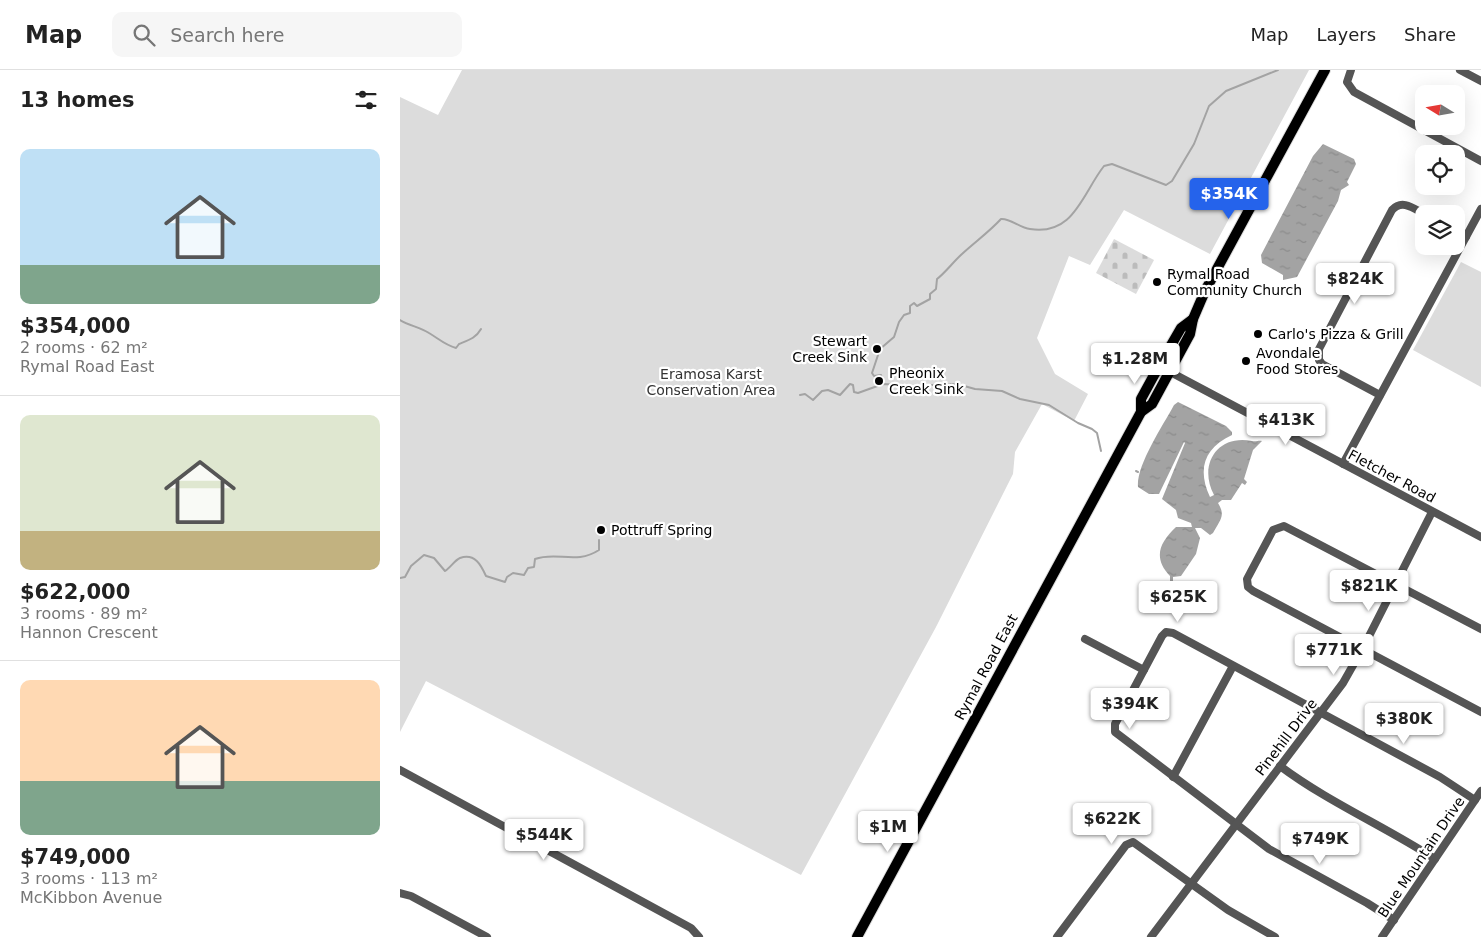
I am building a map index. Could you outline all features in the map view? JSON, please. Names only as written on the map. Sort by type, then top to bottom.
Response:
[{"type":"main road","name":"Rymal Road East","points":[[858,937],[1141,412],[1152,404],[1190,334],[1193,319],[1205,291],[1325,70]]},
{"type":"main road","name":"Rymal Road East","points":[[1141,412],[1141,399],[1159,366],[1181,328],[1193,319]]},
{"type":"street","points":[[1350,70],[1347,82],[1354,92],[1481,161]]},
{"type":"street","points":[[1460,70],[1481,81]]},
{"type":"street","points":[[1380,395],[1322,364],[1319,360],[1319,349],[1392,210],[1396,206],[1403,204],[1415,210]]},
{"type":"street","points":[[1343,464],[1481,209]]},
{"type":"street","name":"Fletcher Road","points":[[1159,366],[1481,537]]},
{"type":"street","name":"Pinehill Drive","points":[[1151,937],[1343,683],[1362,650],[1432,512]]},
{"type":"street","points":[[1481,629],[1284,526],[1273,530],[1249,576],[1247,585],[1253,591],[1481,712]]},
{"type":"street","points":[[1394,920],[1367,903],[1275,853],[1114,729],[1162,636],[1169,632],[1234,666],[1440,777],[1475,800]]},
{"type":"street","points":[[1085,639],[1144,670]]},
{"type":"street","points":[[1174,777],[1234,666]]},
{"type":"street","points":[[1280,766],[1317,792],[1404,839],[1435,859]]},
{"type":"street","points":[[400,770],[691,928],[699,937]]},
{"type":"street","name":"Blue Mountain Drive","points":[[1382,937],[1481,791]]},
{"type":"street","points":[[1057,937],[1130,842],[1137,843],[1228,910],[1275,937]]},
{"type":"street","points":[[400,893],[411,896],[487,937]]},
{"type":"green space","name":"Eramosa Karst Conservation Area","points":[[462,70],[1309,70],[1210,254],[1124,210],[1090,265],[1069,256],[1037,338],[1055,374],[1088,394],[1074,421],[1042,404],[1015,452],[1013,474],[936,627],[801,875],[426,681],[400,732],[400,97],[438,115]]},
{"type":"green space","points":[[1114,239],[1154,260],[1136,294],[1096,273]]},
{"type":"green space","points":[[1461,262],[1481,272],[1481,387],[1413,350]]},
{"type":"water","points":[[1323,144],[1354,159],[1356,164],[1347,182],[1349,185],[1341,190],[1338,201],[1297,277],[1283,280],[1283,275],[1262,263],[1261,255],[1313,156]]},
{"type":"water","points":[[1178,402],[1226,426],[1232,432],[1232,435],[1215,446],[1206,460],[1204,477],[1210,497],[1214,495],[1208,473],[1210,463],[1220,447],[1229,442],[1240,440],[1262,441],[1253,450],[1244,479],[1247,482],[1245,485],[1242,483],[1231,500],[1222,500],[1218,503],[1222,515],[1213,533],[1210,535],[1201,528],[1195,528],[1200,538],[1196,554],[1181,576],[1173,577],[1173,583],[1170,583],[1170,576],[1161,563],[1160,551],[1162,545],[1176,527],[1192,527],[1191,523],[1178,518],[1176,510],[1162,499],[1185,443],[1159,494],[1149,494],[1138,487],[1138,478],[1145,458],[1157,435],[1174,405]]},
{"type":"waterway","points":[[883,384],[881,375],[874,376],[872,373],[880,349],[894,337],[899,322],[904,315],[910,313],[910,306],[914,303],[917,306],[930,299],[930,294],[936,289],[937,279],[1001,219],[1030,229],[1045,229],[1057,226],[1067,220],[1075,211],[1104,166],[1112,164],[1166,185],[1172,181],[1194,144],[1209,106],[1226,91],[1278,70]]},
{"type":"waterway","points":[[400,320],[426,331],[445,344],[456,348],[459,344],[474,337],[481,329]]},
{"type":"waterway","points":[[800,395],[805,394],[813,400],[822,391],[828,390],[840,395],[850,384],[853,385],[854,392],[858,393],[883,384],[902,385],[905,390],[914,391],[932,385],[957,384],[975,389],[1002,391],[1020,399],[1049,405],[1078,423],[1092,429],[1097,433],[1101,451]]},
{"type":"waterway","points":[[400,578],[405,577],[411,566],[424,555],[434,558],[445,571],[458,559],[470,557],[480,564],[486,576],[505,582],[507,577],[513,573],[524,575],[528,568],[534,567],[535,559],[551,556],[582,557],[591,554],[599,550],[599,540]]},
{"type":"place","name":"Rymal Road Community Church","points":[[1157,282]]},
{"type":"place","name":"Carlo's Pizza & Grill","points":[[1258,334]]},
{"type":"place","name":"Stewart Creek Sink","points":[[877,349]]},
{"type":"place","name":"Avondale Food Stores","points":[[1246,361]]},
{"type":"place","name":"Pheonix Creek Sink","points":[[879,381]]},
{"type":"place","name":"Pottruff Spring","points":[[601,530]]}]
